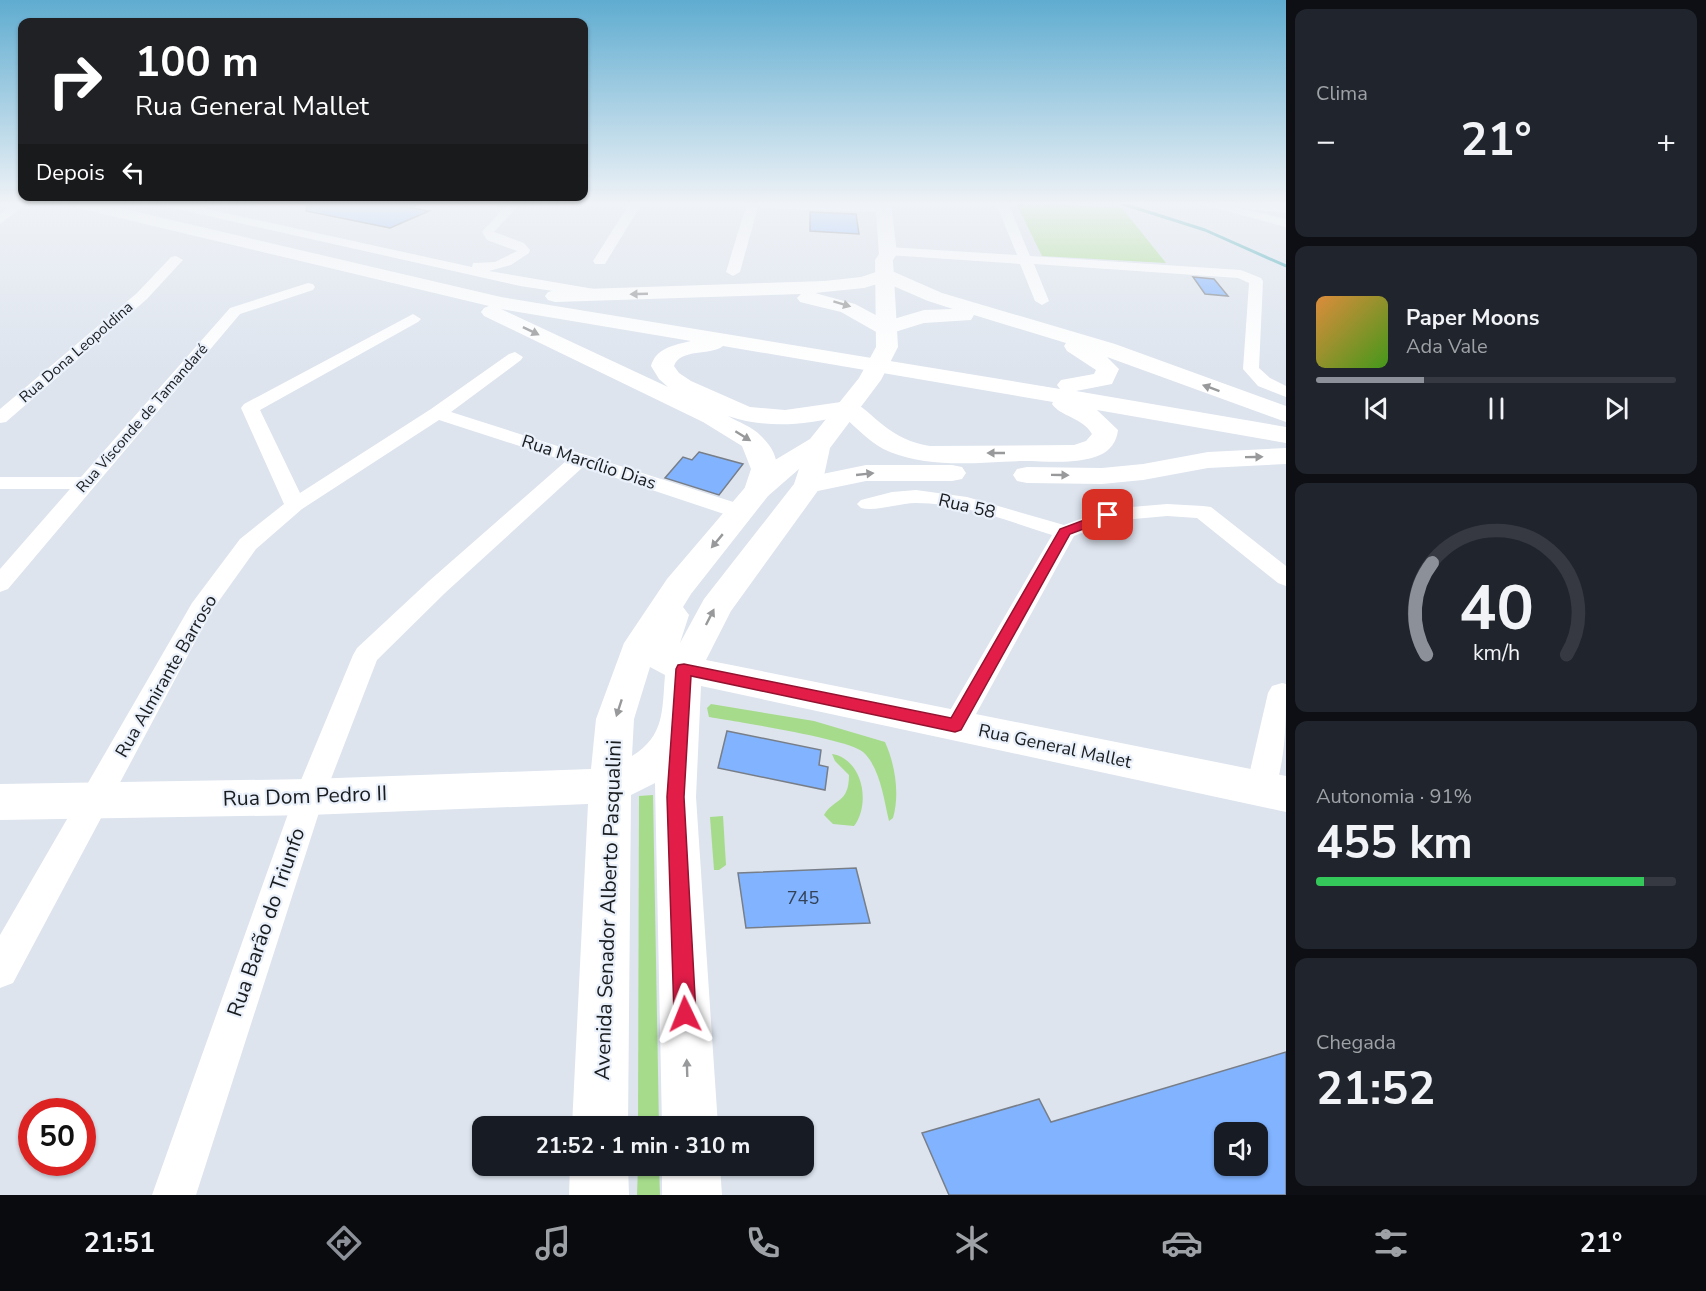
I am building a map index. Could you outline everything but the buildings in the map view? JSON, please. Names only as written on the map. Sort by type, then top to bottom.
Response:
[{"type":"main road","points":[[309,259],[501,303],[725,325]]},
{"type":"main road","points":[[355,259],[526,297],[725,325],[834,351],[932,367],[1069,385],[1286,421]]},
{"type":"main road","points":[[402,259],[417,273]]},
{"type":"main road","name":"Avenida Senador Alberto Pasqualini","points":[[600,1116],[610,786],[615,719],[637,652],[679,587],[749,501],[780,469],[819,445],[869,380],[886,347],[885,262],[882,259]]},
{"type":"main road","points":[[526,297],[824,287],[864,282],[885,262],[935,297],[1107,349],[1286,415]]},
{"type":"main road","points":[[439,290],[712,417],[752,441],[760,453],[765,469],[749,501],[751,515],[756,522],[755,553]]},
{"type":"main road","points":[[725,325],[717,304],[738,298],[756,297],[817,299],[853,308],[885,329],[904,320],[928,315],[975,318],[1066,342],[1084,350],[1108,369],[1104,379],[1069,385]]},
{"type":"main road","points":[[725,325],[666,357],[663,363],[664,372],[673,380],[731,410],[774,418],[806,417],[848,408],[887,440],[900,447],[921,452],[1067,453],[1096,447],[1103,440],[1105,430],[1087,414],[1032,391]]},
{"type":"main road","points":[[932,367],[1032,391],[1286,435]]},
{"type":"main road","name":"Avenida Senador Alberto Pasqualini","points":[[690,1116],[675,797],[684,669],[716,607],[808,485],[819,445]]},
{"type":"main road","points":[[808,485],[866,473],[1102,476],[1143,472],[1209,460],[1286,456]]},
{"type":"main road","points":[[679,587],[660,650],[663,659],[684,669]]},
{"type":"main road","name":"Rua General Mallet","points":[[684,669],[1274,791]]},
{"type":"main road","points":[[610,786],[653,765],[669,749],[680,726]]},
{"type":"main road","name":"Rua Dom Pedro II","points":[[0,802],[309,797],[610,786]]},
{"type":"main road","points":[[599,1176],[599,1195]]},
{"type":"main road","points":[[691,1176],[692,1195]]},
{"type":"street","points":[[408,259],[520,282],[608,295]]},
{"type":"street","points":[[446,259],[494,268],[514,259]]},
{"type":"street","points":[[733,272],[737,259]]},
{"type":"street","points":[[885,262],[1024,259],[1241,274],[1256,281],[1251,369],[1264,382],[1286,392]]},
{"type":"street","points":[[1024,259],[1042,301]]},
{"type":"street","name":"Rua Dona Leopoldina","points":[[0,418],[142,296],[176,260]]},
{"type":"street","name":"Rua Visconde de Tamandaré","points":[[0,584],[235,311],[308,287]]},
{"type":"street","points":[[294,505],[250,408],[413,319]]},
{"type":"street","name":"Rua Almirante Barroso","points":[[0,970],[201,609],[248,544],[294,505],[437,413],[515,357]]},
{"type":"street","name":"Rua Marcílio Dias","points":[[437,413],[580,459],[749,501]]},
{"type":"street","name":"Rua Barão do Triunfo","points":[[174,1195],[309,797],[366,655],[437,587],[580,459]]},
{"type":"street","points":[[0,483],[86,483]]},
{"type":"street","name":"Rua 58","points":[[868,504],[908,496],[936,498],[992,510],[1065,532]]},
{"type":"street","points":[[955,726],[1065,532],[1108,515],[1167,510],[1203,512],[1286,578]]},
{"type":"street","points":[[1274,791],[1282,693]]},
{"type":"green space","points":[[1091,259],[1163,259],[1166,263]]},
{"type":"green space","points":[[711,704],[814,721],[885,742],[895,779],[896,799],[893,818],[889,821],[874,766],[863,752],[854,747],[815,736],[709,717],[707,708]]},
{"type":"green space","points":[[832,754],[851,764],[861,784],[862,806],[854,826],[833,824],[824,815],[844,796],[848,784],[849,775],[835,761]]},
{"type":"green space","points":[[653,795],[659,1116],[638,1116],[639,796]]},
{"type":"green space","points":[[723,816],[726,865],[719,870],[714,870],[710,817]]},
{"type":"green space","points":[[638,1176],[659,1176],[660,1195],[637,1195]]},
{"type":"waterway","points":[[1270,259],[1286,266]]},
{"type":"route","points":[[685,1014],[675,797],[684,669],[955,726],[1065,532],[1108,515]]}]
